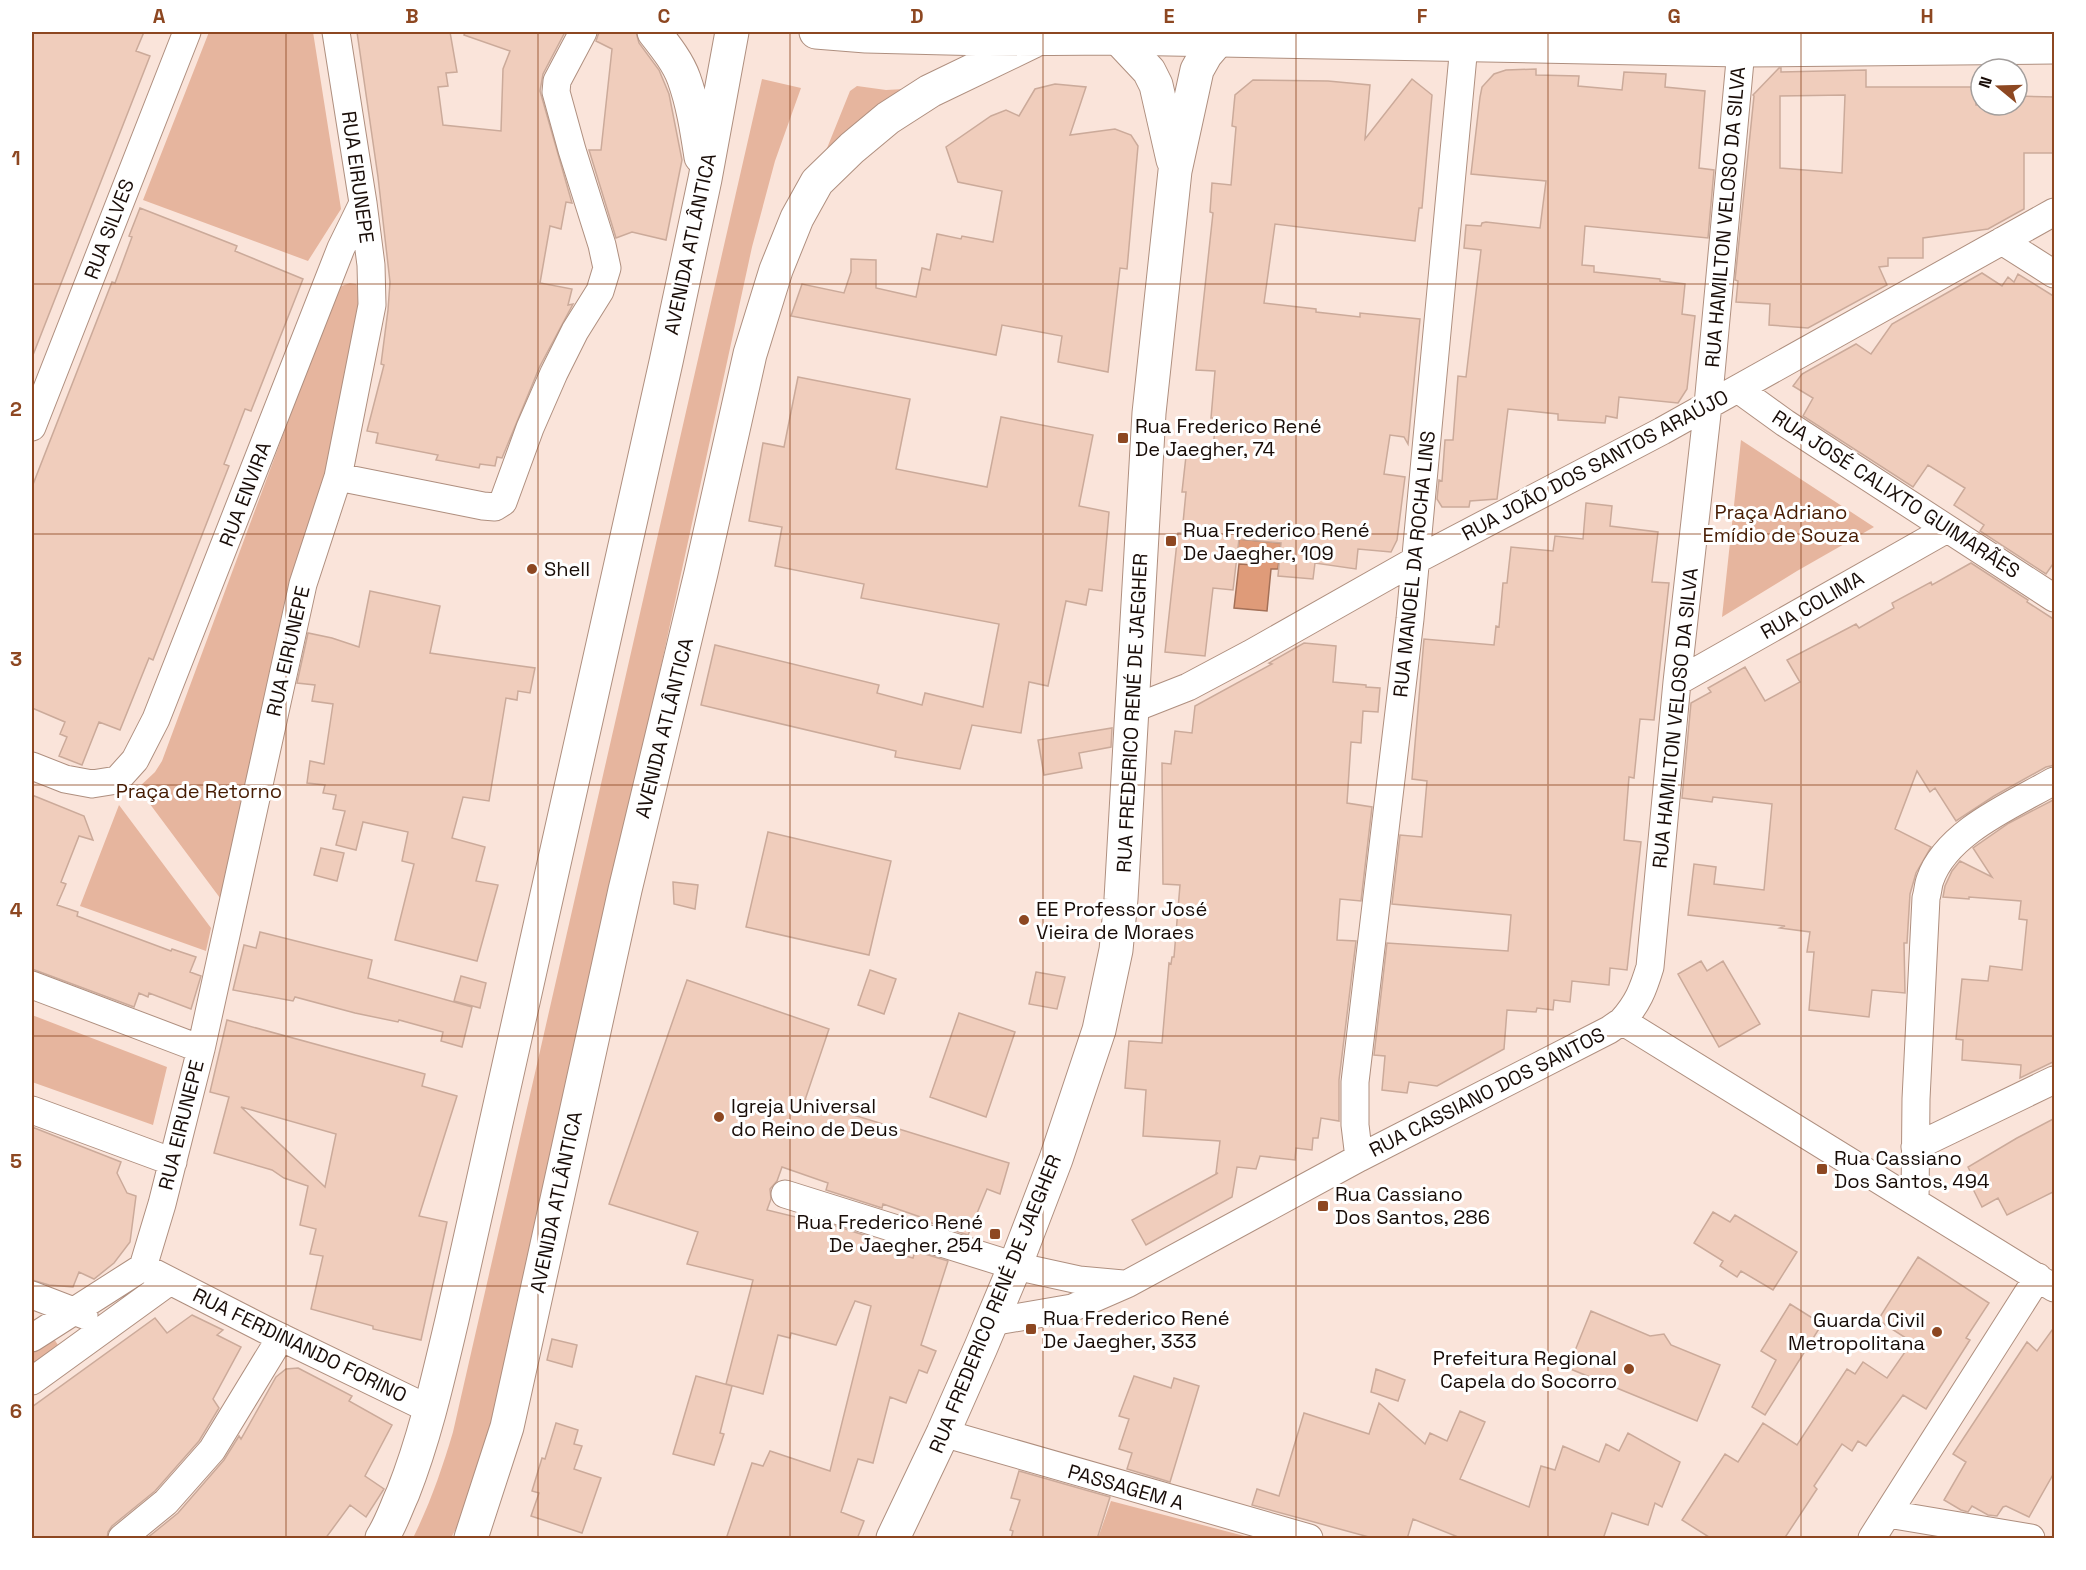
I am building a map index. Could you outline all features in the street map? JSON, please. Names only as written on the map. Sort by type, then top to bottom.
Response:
[{"type":"main road","points":[[654,32],[683,77],[693,107],[705,179]]},
{"type":"main road","name":"AVENIDA ATLÂNTICA","points":[[382,1539],[413,1467],[431,1410],[563,830],[705,179],[732,32]]},
{"type":"main road","points":[[816,32],[876,36],[1118,38],[1741,50],[2055,47]]},
{"type":"main road","points":[[1464,45],[1541,32]]},
{"type":"main road","name":"RUA FREDERICO RENÉ DE JAEGHER","points":[[1118,38],[1149,71],[1156,85],[1175,171]]},
{"type":"main road","name":"AVENIDA ATLÂNTICA","points":[[471,1539],[507,1427],[625,890],[701,573],[750,354],[776,270],[798,218],[817,183],[852,148],[888,118],[930,91],[1038,39]]},
{"type":"main road","name":"RUA FREDERICO RENÉ DE JAEGHER","points":[[893,1539],[943,1433],[1015,1266],[1056,1159],[1099,1030],[1116,950],[1121,899],[1149,413],[1175,171],[1197,70],[1206,54],[1218,40]]},
{"type":"street","name":"RUA SILVES","points":[[32,427],[38,392],[187,32]]},
{"type":"street","name":"RUA EIRUNEPE","points":[[143,1267],[173,1162],[201,1049],[303,584],[338,477],[372,305],[371,265],[363,203],[336,32]]},
{"type":"street","points":[[338,477],[483,506],[495,507],[503,502],[530,428],[554,373],[585,314],[600,291],[607,268],[556,92],[557,81],[583,32]]},
{"type":"street","name":"RUA MANOEL DA ROCHA LINS","points":[[1371,1153],[1355,1082],[1416,560],[1464,45]]},
{"type":"street","name":"RUA HAMILTON VELOSO DA SILVA","points":[[1622,1021],[1637,1004],[1650,967],[1677,682],[1708,405],[1741,50]]},
{"type":"street","name":"RUA ENVIRA","points":[[32,766],[65,779],[92,784],[117,780],[135,760],[156,719],[341,248],[363,203]]},
{"type":"street","name":"RUA JOÃO DOS SANTOS ARAÚJO","points":[[1132,709],[1188,687],[1240,660],[1416,560],[1708,405],[2055,212]]},
{"type":"street","points":[[2002,241],[2055,273]]},
{"type":"street","name":"RUA JOSÉ CALIXTO GUIMARÃES","points":[[1738,388],[1785,423],[2055,598]]},
{"type":"street","name":"RUA COLIMA","points":[[1677,682],[1947,529]]},
{"type":"street","points":[[1915,1201],[1915,1148],[1926,898],[1930,880],[1947,851],[1962,837],[1980,823],[2055,781]]},
{"type":"street","points":[[32,986],[201,1049]]},
{"type":"street","name":"RUA CASSIANO DOS SANTOS","points":[[991,1323],[1072,1308],[1127,1284],[1622,1021],[2046,1282]]},
{"type":"street","points":[[1915,1148],[2055,1080]]},
{"type":"street","points":[[32,1110],[173,1162]]},
{"type":"street","points":[[785,1194],[1015,1266],[1079,1280],[1127,1284]]},
{"type":"street","points":[[32,1338],[143,1267]]},
{"type":"street","name":"RUA FERDINANDO FORINO","points":[[143,1267],[431,1410]]},
{"type":"street","points":[[32,1381],[170,1281]]},
{"type":"street","points":[[1872,1539],[2046,1282]]},
{"type":"street","points":[[32,1295],[109,1324]]},
{"type":"street","points":[[122,1539],[165,1502],[212,1450],[281,1337]]},
{"type":"street","name":"PASSAGEM A","points":[[943,1433],[1309,1539]]},
{"type":"street","points":[[1888,1514],[2031,1539]]},
{"type":"green space","points":[[209,32],[313,32],[341,209],[308,261],[143,200]]},
{"type":"green space","points":[[762,79],[801,88],[775,161],[752,247],[489,1446],[451,1538],[413,1538],[435,1486],[453,1432]]},
{"type":"green space","points":[[857,86],[886,90],[904,89],[819,168],[850,91]]},
{"type":"green space","name":"Praça de Retorno","points":[[350,283],[356,284],[363,294],[329,475],[223,902],[138,788],[155,772],[162,761],[336,292],[339,287]]},
{"type":"green space","name":"Praça Adriano Emídio de Souza","points":[[1741,440],[1874,527],[1722,617]]},
{"type":"green space","points":[[119,805],[211,928],[206,951],[80,906]]},
{"type":"green space","points":[[32,1015],[167,1067],[153,1125],[32,1082]]},
{"type":"green space","points":[[54,1339],[60,1348],[32,1375],[32,1346]]},
{"type":"green space","points":[[1111,1501],[1252,1538],[1098,1538]]},
{"type":"shaded area","points":[[1239,539],[1281,543],[1278,569],[1271,569],[1267,611],[1234,608],[1239,564],[1255,565],[1256,558],[1237,556]]},
{"type":"building","points":[[32,32],[144,32],[136,51],[150,56],[33,355],[32,355]]},
{"type":"building","points":[[357,32],[450,32],[457,72],[446,73],[448,86],[438,87],[443,125],[501,131],[503,69],[510,51],[464,35],[465,32],[565,32],[543,74],[540,91],[572,203],[566,202],[561,229],[550,226],[540,283],[572,289],[568,305],[573,304],[540,366],[502,458],[497,457],[495,466],[480,464],[479,468],[436,460],[438,455],[376,443],[378,433],[367,431],[384,365],[381,364],[390,282],[378,177]]},
{"type":"building","points":[[599,32],[636,32],[639,43],[659,70],[669,94],[682,160],[666,240],[632,232],[616,238],[589,150],[601,150],[612,49],[596,41]]},
{"type":"building","points":[[1781,68],[1781,72],[1866,70],[1866,87],[1969,87],[1969,117],[2029,117],[2029,96],[2055,97],[2055,153],[2024,153],[2024,209],[1988,229],[1923,238],[1923,258],[1888,258],[1888,266],[1879,267],[1887,285],[1808,328],[1769,325],[1770,304],[1736,302],[1738,281],[1735,280],[1754,96]],"holes":[[[1845,95],[1842,173],[1780,168],[1780,96]]]},
{"type":"building","points":[[1536,69],[1536,75],[1579,76],[1578,86],[1622,90],[1624,72],[1666,74],[1665,87],[1705,91],[1699,168],[1714,170],[1708,238],[1585,226],[1582,265],[1594,266],[1594,272],[1685,284],[1682,314],[1695,316],[1687,389],[1678,403],[1619,397],[1617,418],[1606,416],[1605,423],[1558,420],[1558,414],[1508,409],[1497,499],[1470,501],[1469,507],[1442,507],[1437,499],[1439,480],[1442,481],[1445,440],[1453,440],[1458,376],[1466,377],[1481,250],[1464,248],[1466,225],[1481,226],[1486,222],[1540,228],[1546,181],[1471,174],[1482,87],[1494,74],[1506,70]]},
{"type":"building","points":[[1412,79],[1432,95],[1422,208],[1419,208],[1415,241],[1275,224],[1264,303],[1360,317],[1360,313],[1420,319],[1408,444],[1404,437],[1390,435],[1384,474],[1405,477],[1397,540],[1391,552],[1358,549],[1356,569],[1315,563],[1313,579],[1278,576],[1281,543],[1239,539],[1233,590],[1213,588],[1205,656],[1165,652],[1178,533],[1182,533],[1186,492],[1182,492],[1186,456],[1212,459],[1216,418],[1211,418],[1215,371],[1196,370],[1213,213],[1210,212],[1212,183],[1231,185],[1236,127],[1232,126],[1235,95],[1253,80],[1328,81],[1370,85],[1365,139]]},
{"type":"building","points":[[1055,84],[1086,87],[1070,135],[1115,129],[1131,135],[1138,146],[1127,269],[1120,268],[1108,372],[1058,362],[1062,336],[1002,325],[996,355],[791,316],[802,284],[844,293],[851,272],[851,259],[876,260],[876,288],[916,297],[922,268],[930,270],[937,234],[993,242],[1002,191],[958,182],[946,147],[991,116],[1006,110],[1019,116],[1035,89]]},
{"type":"building","points":[[140,208],[237,246],[235,251],[303,279],[251,411],[245,409],[224,464],[229,466],[153,660],[149,658],[120,730],[99,722],[82,765],[59,756],[67,737],[60,734],[65,722],[32,708],[32,487],[112,282],[115,283]]},
{"type":"building","points":[[1982,273],[2002,286],[2008,277],[2014,282],[2018,274],[2055,297],[2055,561],[2046,574],[1980,531],[1984,525],[1954,505],[1965,488],[1928,465],[1913,487],[1803,416],[1813,398],[1793,386],[1802,374],[1856,344],[1871,354],[1892,324]]},
{"type":"building","points":[[798,377],[910,399],[896,469],[987,487],[1001,417],[1093,435],[1079,506],[1109,512],[1102,591],[1089,589],[1086,605],[1066,601],[1048,686],[1029,682],[1021,733],[972,725],[960,769],[895,757],[896,751],[701,705],[715,645],[879,685],[877,693],[922,705],[925,693],[983,707],[999,624],[861,598],[864,584],[775,566],[782,527],[749,521],[763,443],[784,447]]},
{"type":"building","points":[[1586,503],[1612,506],[1610,526],[1658,532],[1652,582],[1669,583],[1654,720],[1640,719],[1634,778],[1629,777],[1624,840],[1641,842],[1627,970],[1610,968],[1609,985],[1572,981],[1570,1002],[1554,1000],[1553,1010],[1537,1008],[1536,1012],[1507,1010],[1504,1049],[1437,1086],[1409,1082],[1407,1093],[1382,1090],[1385,1056],[1374,1055],[1387,943],[1508,951],[1511,915],[1392,904],[1400,835],[1422,837],[1427,781],[1412,779],[1424,639],[1494,645],[1496,626],[1499,627],[1503,583],[1507,583],[1511,547],[1553,551],[1555,536],[1583,539]]},
{"type":"building","points":[[1971,563],[2055,620],[2055,765],[2046,767],[1994,796],[1956,821],[1935,788],[1930,792],[1917,771],[1895,829],[1931,847],[1916,873],[1910,894],[1907,943],[1904,943],[1905,993],[1872,990],[1869,1017],[1809,1010],[1814,952],[1807,952],[1810,932],[1780,928],[1785,926],[1688,915],[1694,864],[1716,867],[1714,884],[1764,890],[1772,804],[1713,797],[1712,802],[1682,798],[1691,703],[1711,692],[1708,688],[1745,667],[1765,701],[1800,682],[1787,660],[1856,624],[1859,628],[1894,608],[1892,603],[1931,582],[1932,585]]},
{"type":"building","points":[[370,591],[440,606],[430,653],[535,668],[530,693],[518,691],[517,700],[506,698],[489,801],[463,797],[452,838],[485,847],[476,881],[498,885],[477,961],[395,940],[414,864],[402,861],[408,832],[363,822],[356,850],[336,845],[345,811],[333,809],[336,795],[323,793],[325,785],[307,783],[310,761],[324,764],[333,704],[312,701],[315,685],[297,683],[308,633],[359,647]]},
{"type":"building","points":[[1304,643],[1336,646],[1333,682],[1380,688],[1378,712],[1363,711],[1361,743],[1351,742],[1347,803],[1372,807],[1361,901],[1340,899],[1337,940],[1356,941],[1339,1080],[1339,1121],[1321,1118],[1318,1138],[1313,1138],[1312,1150],[1296,1148],[1295,1160],[1260,1156],[1256,1169],[1237,1167],[1232,1197],[1146,1245],[1132,1220],[1218,1173],[1216,1173],[1220,1141],[1143,1136],[1146,1090],[1125,1088],[1129,1041],[1162,1043],[1169,963],[1171,964],[1172,957],[1174,957],[1180,885],[1163,884],[1162,763],[1171,764],[1175,731],[1192,733],[1195,706],[1272,664],[1269,663]]},
{"type":"building","points":[[1112,728],[1111,747],[1079,753],[1082,768],[1044,775],[1038,740]]},
{"type":"building","points":[[32,795],[84,816],[93,840],[79,836],[61,882],[66,884],[57,905],[78,912],[77,916],[171,951],[172,949],[196,957],[190,972],[201,976],[191,1009],[149,993],[148,997],[139,993],[134,1007],[32,969]]},
{"type":"building","points":[[2055,799],[2055,1061],[2020,1078],[2021,1065],[1962,1060],[1963,1040],[1956,1039],[1962,979],[1988,981],[1990,966],[2022,970],[2027,920],[2019,919],[2021,901],[1943,897],[1952,871],[1960,861],[1992,877],[1973,848],[2009,823]]},
{"type":"building","points":[[768,832],[891,861],[869,955],[746,927]]},
{"type":"building","points":[[321,848],[344,853],[337,881],[314,875]]},
{"type":"building","points":[[673,882],[698,885],[695,909],[674,904]]},
{"type":"building","points":[[260,932],[372,960],[368,978],[472,1007],[462,1047],[441,1041],[443,1032],[399,1020],[398,1022],[355,1013],[295,997],[293,1001],[233,990],[244,945],[256,948]]},
{"type":"building","points":[[1701,961],[1707,971],[1723,961],[1760,1024],[1719,1047],[1678,974]]},
{"type":"building","points":[[870,970],[896,979],[884,1014],[858,1005]]},
{"type":"building","points":[[1036,972],[1065,977],[1057,1009],[1029,1004]]},
{"type":"building","points":[[461,976],[486,983],[480,1008],[454,1001]]},
{"type":"building","points":[[687,980],[829,1029],[805,1100],[1009,1163],[1000,1194],[987,1189],[968,1235],[883,1204],[882,1208],[826,1190],[828,1183],[782,1167],[777,1181],[770,1189],[771,1199],[767,1210],[816,1222],[817,1220],[870,1237],[866,1245],[913,1258],[915,1251],[948,1261],[921,1345],[936,1351],[927,1373],[919,1370],[906,1403],[890,1397],[873,1463],[858,1459],[841,1512],[864,1521],[857,1539],[726,1539],[752,1463],[763,1466],[770,1451],[830,1471],[871,1306],[855,1301],[836,1345],[791,1333],[790,1338],[778,1335],[763,1394],[726,1384],[753,1280],[687,1264],[698,1232],[609,1204]]},
{"type":"building","points":[[959,1013],[1015,1032],[986,1117],[930,1097]]},
{"type":"building","points":[[227,1020],[425,1074],[422,1086],[457,1096],[419,1216],[447,1222],[421,1340],[373,1329],[373,1326],[311,1309],[323,1256],[310,1254],[316,1229],[300,1225],[308,1186],[284,1178],[272,1170],[214,1153],[229,1097],[210,1092]],"holes":[[[241,1107],[336,1134],[325,1187]]]},
{"type":"building","points":[[2055,1118],[2055,1191],[2007,1215],[1998,1198],[1982,1207],[1970,1183],[1975,1181],[1968,1167]]},
{"type":"building","points":[[32,1127],[121,1162],[117,1173],[127,1193],[136,1196],[130,1242],[114,1263],[94,1279],[79,1272],[73,1287],[49,1285],[32,1280]]},
{"type":"building","points":[[1713,1212],[1730,1222],[1735,1215],[1797,1252],[1773,1290],[1741,1271],[1737,1277],[1720,1266],[1723,1261],[1694,1243]]},
{"type":"building","points":[[1918,1257],[1989,1303],[1966,1338],[1970,1340],[1926,1409],[1903,1395],[1866,1446],[1858,1441],[1852,1451],[1842,1444],[1814,1486],[1817,1489],[1784,1539],[1712,1539],[1682,1520],[1725,1454],[1738,1462],[1763,1423],[1797,1445],[1847,1369],[1855,1374],[1863,1362],[1887,1378],[1912,1342],[1878,1320]]},
{"type":"building","points":[[1790,1304],[1822,1324],[1765,1415],[1752,1407],[1776,1360],[1761,1351]]},
{"type":"building","points":[[1591,1311],[1650,1336],[1664,1334],[1671,1345],[1720,1365],[1697,1421],[1568,1368]]},
{"type":"building","points":[[192,1315],[223,1330],[217,1335],[241,1347],[213,1399],[219,1408],[199,1441],[155,1491],[112,1526],[107,1539],[32,1539],[32,1407],[155,1318],[167,1333]]},
{"type":"building","points":[[2055,1326],[2055,1471],[2029,1517],[2006,1506],[1997,1516],[1988,1515],[1972,1506],[1968,1512],[1961,1510],[1944,1500],[1966,1462],[1953,1454],[2027,1342],[2037,1351]]},
{"type":"building","points":[[552,1339],[577,1345],[572,1367],[547,1360]]},
{"type":"building","points":[[298,1368],[352,1396],[349,1401],[392,1425],[365,1476],[384,1489],[366,1517],[350,1505],[325,1539],[146,1539],[178,1513],[224,1460],[239,1436],[241,1439],[276,1377],[286,1369]]},
{"type":"building","points":[[1376,1369],[1405,1380],[1398,1401],[1371,1392]]},
{"type":"building","points":[[696,1376],[732,1386],[720,1433],[724,1434],[714,1465],[673,1454]]},
{"type":"building","points":[[1134,1376],[1171,1388],[1174,1378],[1199,1386],[1170,1482],[1127,1469],[1132,1453],[1119,1449],[1129,1419],[1119,1416]]},
{"type":"building","points":[[1379,1403],[1425,1444],[1430,1433],[1447,1441],[1460,1411],[1485,1422],[1460,1479],[1529,1507],[1541,1466],[1555,1470],[1563,1446],[1599,1462],[1606,1444],[1619,1451],[1628,1433],[1680,1462],[1662,1507],[1655,1503],[1648,1525],[1612,1513],[1603,1539],[1463,1539],[1413,1519],[1407,1539],[1376,1539],[1252,1505],[1257,1489],[1279,1496],[1304,1413],[1369,1434]]},
{"type":"building","points":[[556,1423],[578,1430],[574,1444],[582,1446],[574,1469],[601,1478],[582,1533],[531,1516],[539,1493],[532,1491]]},
{"type":"building","points":[[1019,1471],[1110,1497],[1097,1539],[1011,1539],[1013,1531],[1010,1530],[1020,1500],[1011,1498]]},
{"type":"place","name":"Rua Frederico René De Jaegher, 74","points":[[1123,438]]},
{"type":"place","name":"Rua Frederico René De Jaegher, 109","points":[[1171,541]]},
{"type":"place","name":"Shell","points":[[532,569]]},
{"type":"place","name":"EE Professor José Vieira de Moraes","points":[[1024,920]]},
{"type":"place","name":"Igreja Universal do Reino de Deus","points":[[719,1117]]},
{"type":"place","name":"Rua Cassiano Dos Santos, 494","points":[[1822,1169]]},
{"type":"place","name":"Rua Cassiano Dos Santos, 286","points":[[1323,1206]]},
{"type":"place","name":"Rua Frederico René De Jaegher, 254","points":[[995,1234]]},
{"type":"place","name":"Rua Frederico René De Jaegher, 333","points":[[1031,1329]]},
{"type":"place","name":"Guarda Civil Metropolitana","points":[[1937,1332]]},
{"type":"place","name":"Prefeitura Regional Capela do Socorro","points":[[1629,1369]]}]
